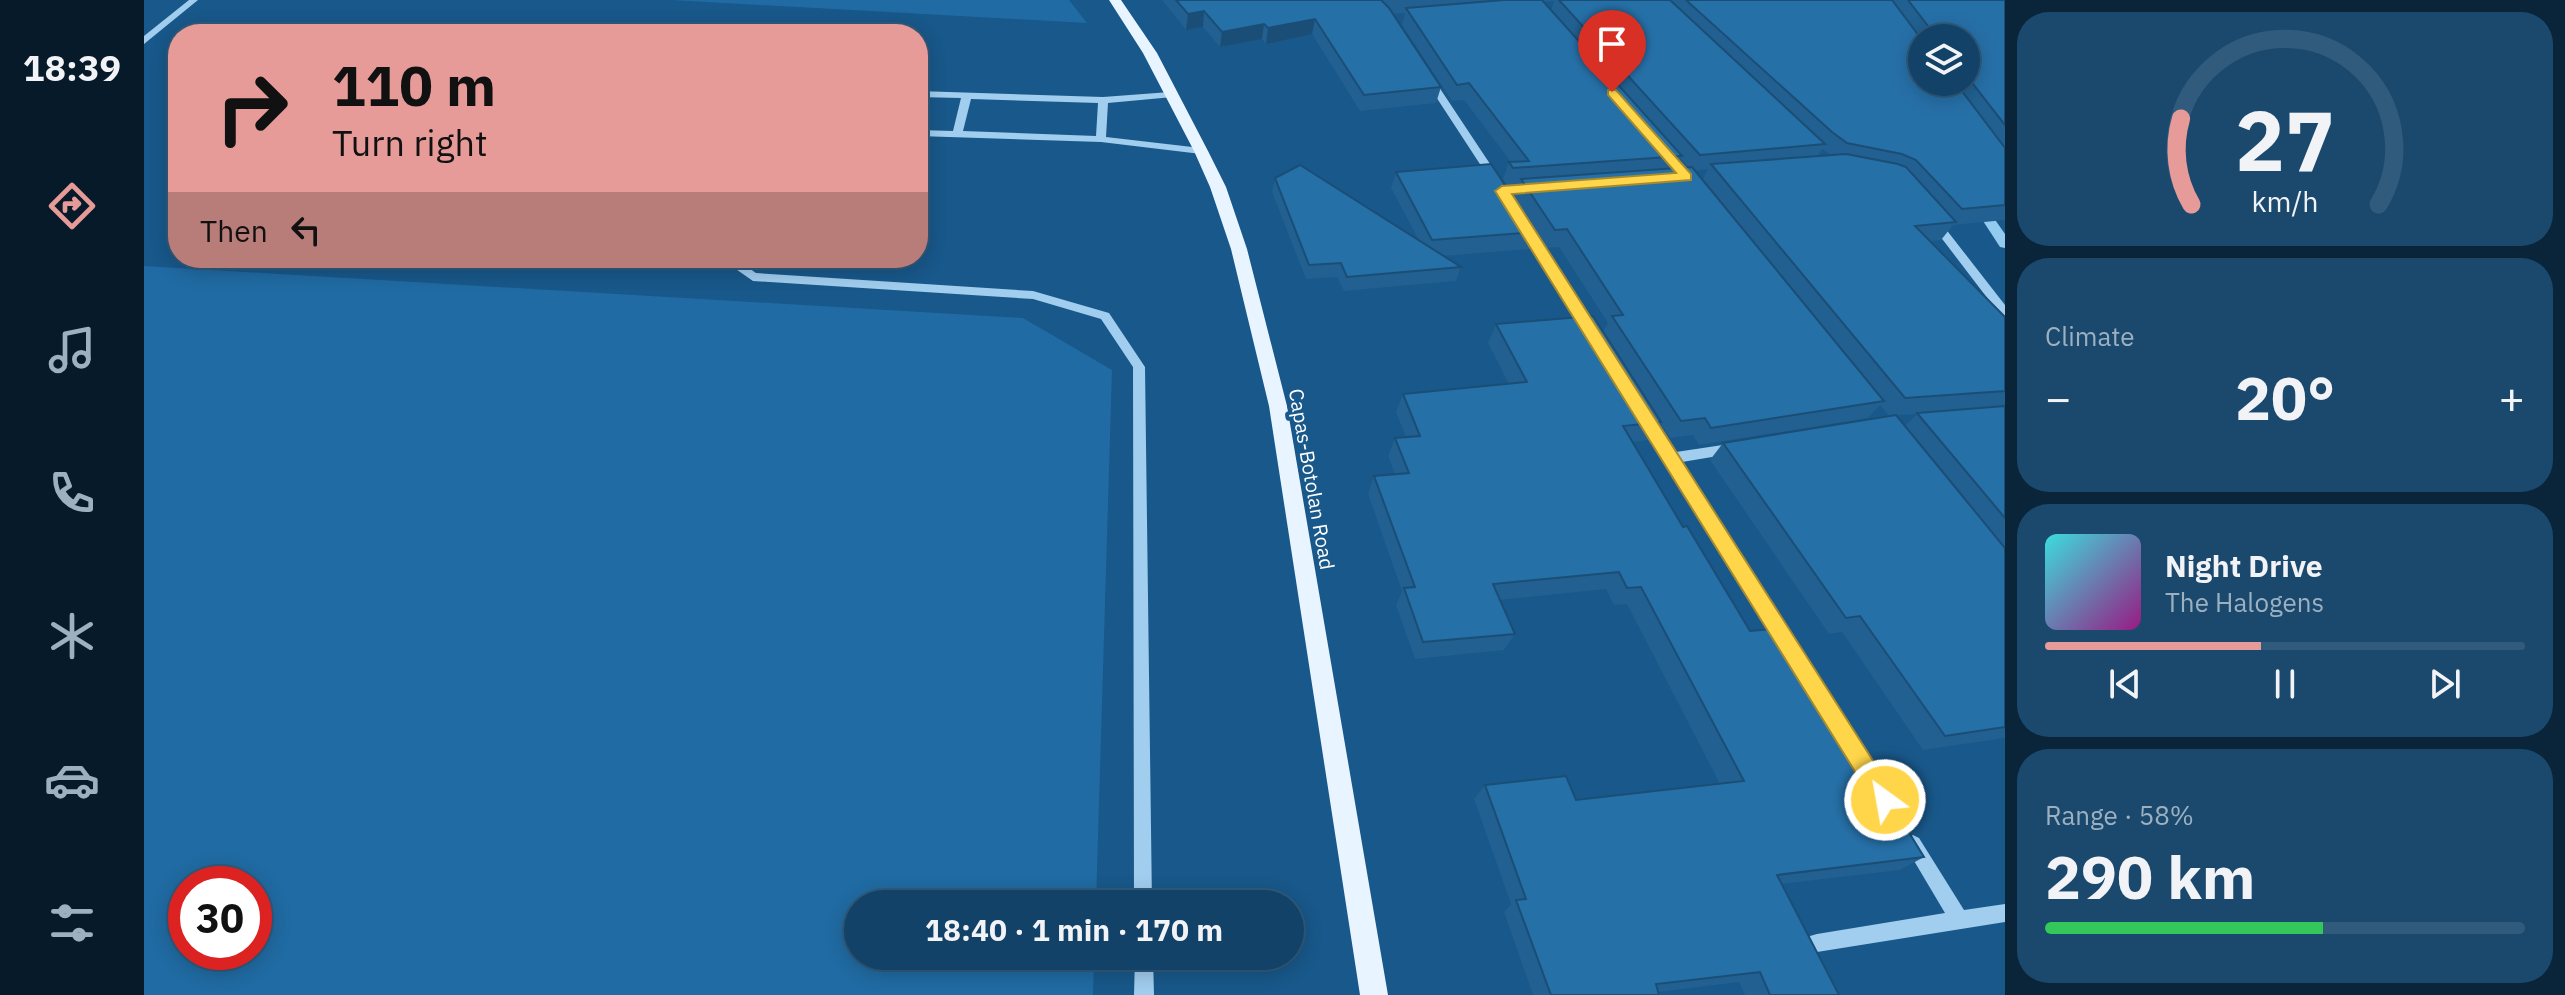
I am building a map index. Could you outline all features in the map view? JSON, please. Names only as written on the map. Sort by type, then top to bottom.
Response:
[{"type":"main road","name":"Capas-Botolan Road","points":[[1115,0],[1150,53],[1201,151],[1218,187],[1239,249],[1278,406],[1374,995]]},
{"type":"street","points":[[144,41],[194,0]]},
{"type":"street","points":[[1425,73],[1502,191]]},
{"type":"street","points":[[928,94],[1103,100],[1170,95]]},
{"type":"street","points":[[957,134],[967,96]]},
{"type":"street","points":[[1101,139],[1103,100]]},
{"type":"street","points":[[928,133],[1101,139],[1201,151]]},
{"type":"street","points":[[1926,212],[1954,243],[2005,313]]},
{"type":"street","points":[[1519,217],[1596,338]]},
{"type":"street","points":[[740,268],[753,277],[1033,295],[1105,316],[1139,367],[1143,890]]},
{"type":"street","points":[[1639,404],[1877,787]]},
{"type":"street","points":[[1673,458],[1748,446]]},
{"type":"street","points":[[1902,826],[1959,919]]},
{"type":"street","points":[[1817,943],[2005,913]]},
{"type":"street","points":[[1144,970],[1144,995]]},
{"type":"shaded area","points":[[671,0],[1069,0],[1087,23]]},
{"type":"shaded area","points":[[144,266],[1023,318],[1112,370],[1096,890],[844,890],[844,970],[1094,970],[1093,995],[144,995]]},
{"type":"building","points":[[1176,0],[1381,0],[1441,87],[1364,95],[1315,19],[1268,28],[1264,24],[1222,32],[1204,11],[1188,14]]},
{"type":"building","points":[[1542,0],[1682,156],[1513,168],[1509,162],[1529,161],[1469,83],[1457,85],[1406,8]]},
{"type":"building","points":[[1559,0],[1670,0],[1825,144],[1700,155]]},
{"type":"building","points":[[1686,0],[1892,0],[1910,24],[1908,96],[1966,96],[2005,148],[2005,205],[1962,209],[1916,160],[1902,154],[1847,143]]},
{"type":"building","points":[[1908,0],[2005,0],[2005,125],[1980,93],[1980,24],[1927,24]]},
{"type":"building","points":[[1846,154],[1906,167],[1956,222],[1915,226],[2005,317],[2005,391],[1905,398],[1711,164]]},
{"type":"building","points":[[1491,164],[1536,232],[1432,240],[1396,172]]},
{"type":"building","points":[[1300,165],[1461,267],[1347,277],[1341,263],[1309,265],[1275,178]]},
{"type":"building","points":[[1692,167],[1884,401],[1711,428],[1705,418],[1681,421],[1612,316],[1623,315],[1567,229],[1555,230],[1521,179]]},
{"type":"building","points":[[1593,316],[1661,422],[1623,426],[1683,527],[1687,526],[1750,631],[1773,629],[1851,759],[1863,758],[1924,857],[1777,875],[1839,995],[1770,995],[1760,972],[1656,984],[1659,995],[1551,995],[1516,900],[1526,899],[1485,785],[1566,776],[1576,800],[1744,781],[1641,587],[1627,588],[1619,572],[1493,584],[1515,634],[1423,642],[1404,588],[1415,587],[1374,476],[1409,473],[1395,438],[1420,436],[1403,394],[1527,382],[1496,324]]},
{"type":"building","points":[[2005,406],[2005,518],[1917,413]]},
{"type":"building","points":[[1896,415],[2005,548],[2005,727],[1945,736],[1860,616],[1846,618],[1723,443]]},
{"type":"waterway","points":[[1978,204],[2005,244]]},
{"type":"route","points":[[1612,92],[1687,177],[1502,191],[1673,458],[1885,800]]}]
